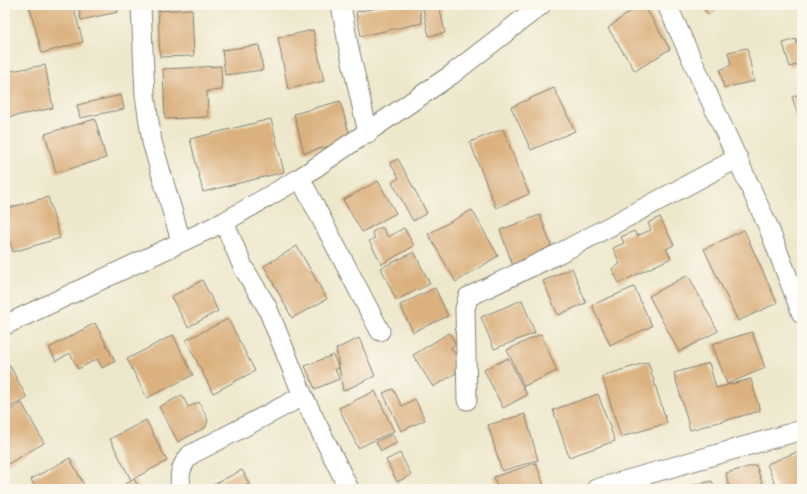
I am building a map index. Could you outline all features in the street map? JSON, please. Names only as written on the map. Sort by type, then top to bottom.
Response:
[{"type":"street","points":[[141,5],[145,95],[152,142],[181,241]]},
{"type":"street","points":[[341,5],[348,44],[368,133]]},
{"type":"street","points":[[5,325],[224,222],[300,178],[451,75],[541,5]]},
{"type":"street","points":[[667,5],[768,226],[802,314]]},
{"type":"street","points":[[467,400],[465,309],[468,297],[560,253],[738,158]]},
{"type":"street","points":[[300,178],[380,331]]},
{"type":"street","points":[[224,222],[244,268],[267,307],[303,396],[349,489]]},
{"type":"street","points":[[181,489],[181,466],[190,455],[303,396]]},
{"type":"street","points":[[596,489],[802,430]]},
{"type":"building","points":[[29,5],[73,5],[83,42],[42,53]]},
{"type":"building","points":[[78,5],[116,5],[118,12],[81,20]]},
{"type":"building","points":[[391,5],[419,5],[422,23],[361,36],[356,12]]},
{"type":"building","points":[[422,5],[439,5],[445,33],[429,36]]},
{"type":"building","points":[[639,5],[644,5],[670,49],[635,71],[608,28]]},
{"type":"building","points":[[702,5],[721,5],[708,15]]},
{"type":"building","points":[[192,9],[194,56],[160,57],[158,11]]},
{"type":"building","points":[[313,30],[324,81],[288,89],[278,38]]},
{"type":"building","points":[[796,39],[802,63],[790,67],[783,43]]},
{"type":"building","points":[[259,45],[263,70],[225,75],[222,50]]},
{"type":"building","points":[[747,48],[754,81],[724,88],[720,70],[731,65],[728,52]]},
{"type":"building","points":[[45,65],[53,108],[5,118],[5,72]]},
{"type":"building","points":[[221,66],[222,90],[207,91],[208,117],[165,119],[163,69]]},
{"type":"building","points":[[554,88],[575,131],[531,150],[511,107]]},
{"type":"building","points":[[802,93],[802,128],[792,97]]},
{"type":"building","points":[[121,95],[124,109],[80,118],[77,105]]},
{"type":"building","points":[[340,101],[351,140],[304,153],[294,114]]},
{"type":"building","points":[[95,119],[106,158],[56,173],[45,134]]},
{"type":"building","points":[[271,119],[284,172],[203,192],[190,139]]},
{"type":"building","points":[[503,129],[529,194],[496,208],[470,142]]},
{"type":"building","points":[[398,159],[427,213],[413,221],[392,182],[399,178],[390,163]]},
{"type":"building","points":[[378,181],[396,213],[362,232],[343,200]]},
{"type":"building","points":[[48,197],[60,238],[13,252],[5,223],[5,209]]},
{"type":"building","points":[[472,210],[498,256],[456,282],[428,234]]},
{"type":"building","points":[[540,215],[553,251],[513,266],[500,230]]},
{"type":"building","points":[[660,217],[674,245],[666,249],[671,258],[619,283],[612,269],[620,264],[613,248],[624,243],[621,237],[634,231],[637,236],[651,230],[648,223]]},
{"type":"building","points":[[382,227],[388,237],[404,228],[414,246],[382,264],[369,241],[375,238],[372,232]]},
{"type":"building","points":[[744,230],[777,303],[738,321],[704,249]]},
{"type":"building","points":[[297,246],[327,299],[292,318],[264,266]]},
{"type":"building","points":[[414,252],[430,284],[396,300],[381,268]]},
{"type":"building","points":[[572,268],[586,303],[558,315],[543,281]]},
{"type":"building","points":[[688,275],[718,331],[679,352],[649,296]]},
{"type":"building","points":[[202,280],[218,311],[188,327],[171,297]]},
{"type":"building","points":[[634,287],[652,326],[610,345],[592,305]]},
{"type":"building","points":[[435,288],[448,316],[413,332],[400,305]]},
{"type":"building","points":[[522,300],[535,333],[494,349],[481,317]]},
{"type":"building","points":[[228,319],[255,371],[213,393],[186,340]]},
{"type":"building","points":[[95,323],[115,361],[102,368],[97,359],[78,369],[70,353],[56,361],[49,348]]},
{"type":"building","points":[[752,332],[765,368],[727,384],[712,344]]},
{"type":"building","points":[[449,333],[456,344],[451,348],[457,357],[456,373],[433,387],[413,355]]},
{"type":"building","points":[[541,334],[557,371],[524,386],[507,350]]},
{"type":"building","points":[[173,335],[193,375],[147,398],[127,359]]},
{"type":"building","points":[[359,338],[375,376],[343,391],[336,349]]},
{"type":"building","points":[[333,355],[339,368],[335,369],[339,379],[315,389],[305,366]]},
{"type":"building","points":[[508,358],[527,395],[503,408],[484,370]]},
{"type":"building","points":[[648,362],[667,423],[621,437],[602,376]]},
{"type":"building","points":[[709,363],[716,388],[751,379],[760,411],[690,430],[674,373]]},
{"type":"building","points":[[10,366],[27,398],[5,410],[5,368]]},
{"type":"building","points":[[393,389],[402,406],[415,399],[425,420],[401,431],[383,393]]},
{"type":"building","points":[[375,391],[394,431],[358,448],[339,408]]},
{"type":"building","points":[[598,394],[615,441],[569,457],[553,410]]},
{"type":"building","points":[[182,395],[188,407],[199,402],[208,420],[206,427],[178,442],[159,407]]},
{"type":"building","points":[[22,403],[44,443],[6,465],[5,413]]},
{"type":"building","points":[[525,414],[538,460],[502,471],[488,425]]},
{"type":"building","points":[[146,420],[167,461],[131,480],[110,439]]},
{"type":"building","points":[[392,434],[397,443],[381,451],[376,442]]},
{"type":"building","points":[[802,450],[802,489],[777,489],[767,464]]},
{"type":"building","points":[[400,453],[411,475],[397,482],[386,460]]},
{"type":"building","points":[[70,458],[84,485],[76,489],[36,489],[31,479]]},
{"type":"building","points":[[536,463],[544,486],[535,489],[498,489],[494,477]]},
{"type":"building","points":[[756,465],[764,489],[729,489],[726,473]]},
{"type":"building","points":[[242,470],[249,484],[240,489],[205,489]]},
{"type":"building","points":[[134,479],[140,489],[118,489]]},
{"type":"building","points":[[712,481],[715,489],[682,489],[682,488]]}]
